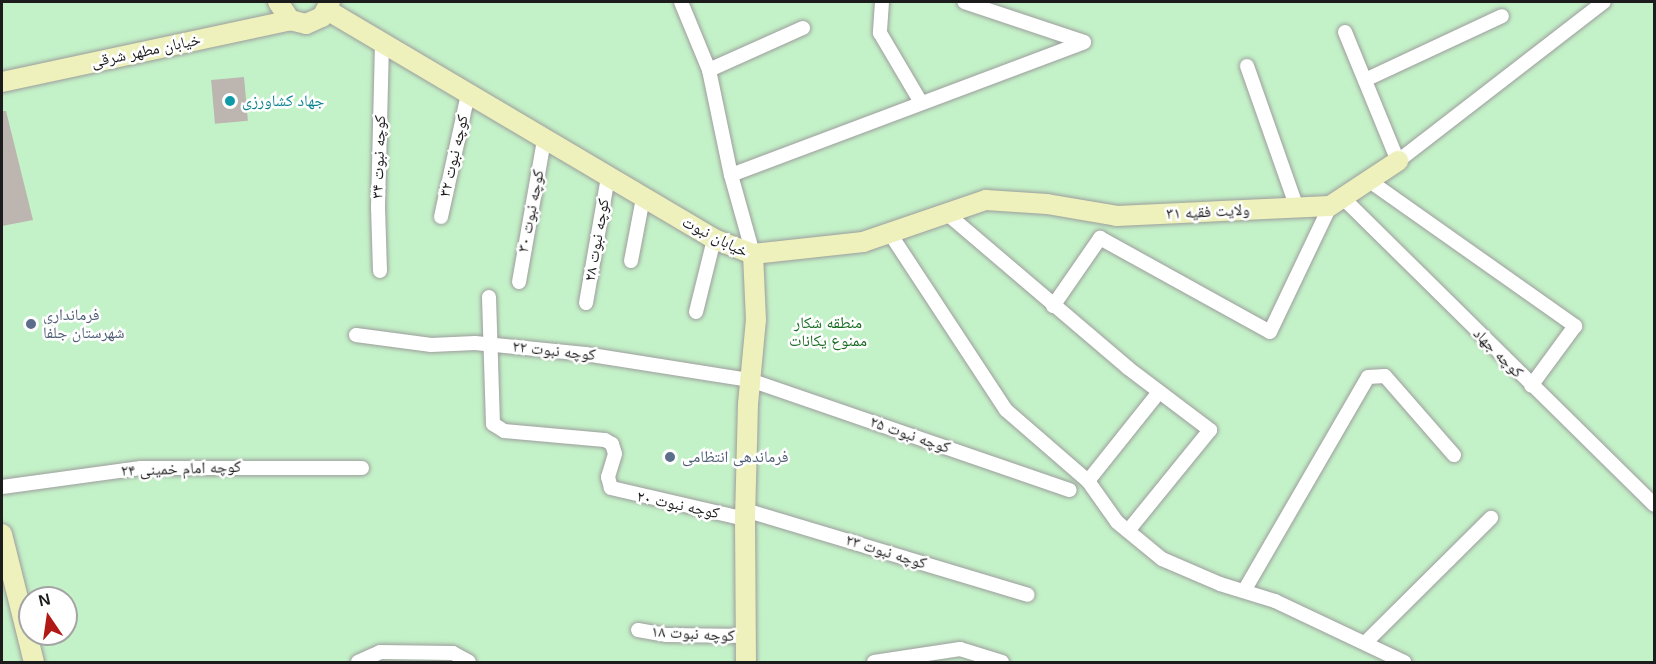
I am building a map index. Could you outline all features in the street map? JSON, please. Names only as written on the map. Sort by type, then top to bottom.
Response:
[{"type":"street","points":[[278,2],[290,20]]},
{"type":"street","points":[[681,2],[709,70],[730,175],[753,254]]},
{"type":"street","points":[[882,2],[880,33],[920,101]]},
{"type":"street","points":[[730,175],[920,101],[1084,42],[964,2]]},
{"type":"street","name":"ولایت فقیه ۳۱","points":[[753,254],[863,242],[945,212],[986,200],[1047,204],[1117,216],[1297,208],[1337,202],[1371,182],[1604,2]]},
{"type":"street","name":"خیابان مطهر شرقی","points":[[2,82],[290,20],[315,22],[329,6]]},
{"type":"street","name":"خیابان نبوت","points":[[329,6],[382,43],[643,198],[714,239],[753,254],[756,320],[750,380],[745,515],[748,636],[746,663]]},
{"type":"street","points":[[1365,80],[1502,16]]},
{"type":"street","points":[[709,70],[803,28]]},
{"type":"street","points":[[1345,32],[1398,161]]},
{"type":"street","name":"کوچه نبوت ۳۴","points":[[380,271],[378,207],[382,43]]},
{"type":"street","points":[[1247,66],[1297,208]]},
{"type":"street","name":"کوچه نبوت ۳۲","points":[[441,217],[468,94]]},
{"type":"street","name":"کوچه نبوت ۳۰","points":[[519,282],[544,140]]},
{"type":"street","name":"کوچه نبوت ۲۸","points":[[586,303],[608,177]]},
{"type":"street","points":[[1371,182],[1575,326],[1531,386]]},
{"type":"street","points":[[631,261],[643,198]]},
{"type":"street","points":[[1053,306],[1100,238],[1270,332],[1337,202]]},
{"type":"street","name":"کوچه جهاد","points":[[1337,202],[1654,505]]},
{"type":"street","points":[[945,212],[1053,306],[1210,430],[1128,531]]},
{"type":"street","points":[[889,232],[1006,410],[1088,481],[1128,531],[1162,559],[1367,641],[1404,663]]},
{"type":"street","points":[[696,312],[714,239]]},
{"type":"street","points":[[489,297],[490,344]]},
{"type":"street","name":"کوچه نبوت ۲۲","points":[[356,335],[431,345],[490,344],[585,354],[750,380]]},
{"type":"street","name":"کوچه نبوت ۲۰","points":[[490,344],[494,424],[504,431],[604,440],[612,444],[615,454],[608,477],[612,488],[745,515]]},
{"type":"street","points":[[1244,591],[1368,377],[1385,376],[1454,456]]},
{"type":"street","name":"کوچه نبوت ۲۵","points":[[750,380],[1070,490]]},
{"type":"street","points":[[1088,481],[1160,392]]},
{"type":"street","name":"کوچه امام خمینی ۲۴","points":[[2,487],[141,468],[362,468]]},
{"type":"street","name":"کوچه نبوت ۲۳","points":[[745,515],[1028,595]]},
{"type":"street","points":[[1367,641],[1491,518]]},
{"type":"street","points":[[2,534],[34,663]]},
{"type":"street","name":"کوچه نبوت ۱۸","points":[[638,630],[667,635],[748,636]]},
{"type":"street","points":[[874,663],[960,649],[1002,663]]},
{"type":"street","points":[[358,663],[380,657],[453,653],[469,663]]},
{"type":"green space","name":"منطقه شکار ممنوع یکانات","points":[[2,2],[1654,2],[1654,662],[2,662]]},
{"type":"building","name":"جهاد کشاورزی","points":[[244,77],[248,121],[215,124],[211,80]]},
{"type":"building","points":[[2,111],[6,111],[33,220],[2,226]]},
{"type":"place","name":"جهاد کشاورزی","points":[[230,101]]},
{"type":"place","name":"فرمانداری شهرستان جلفا","points":[[31,324]]},
{"type":"place","name":"فرماندهی انتظامی","points":[[670,457]]}]
